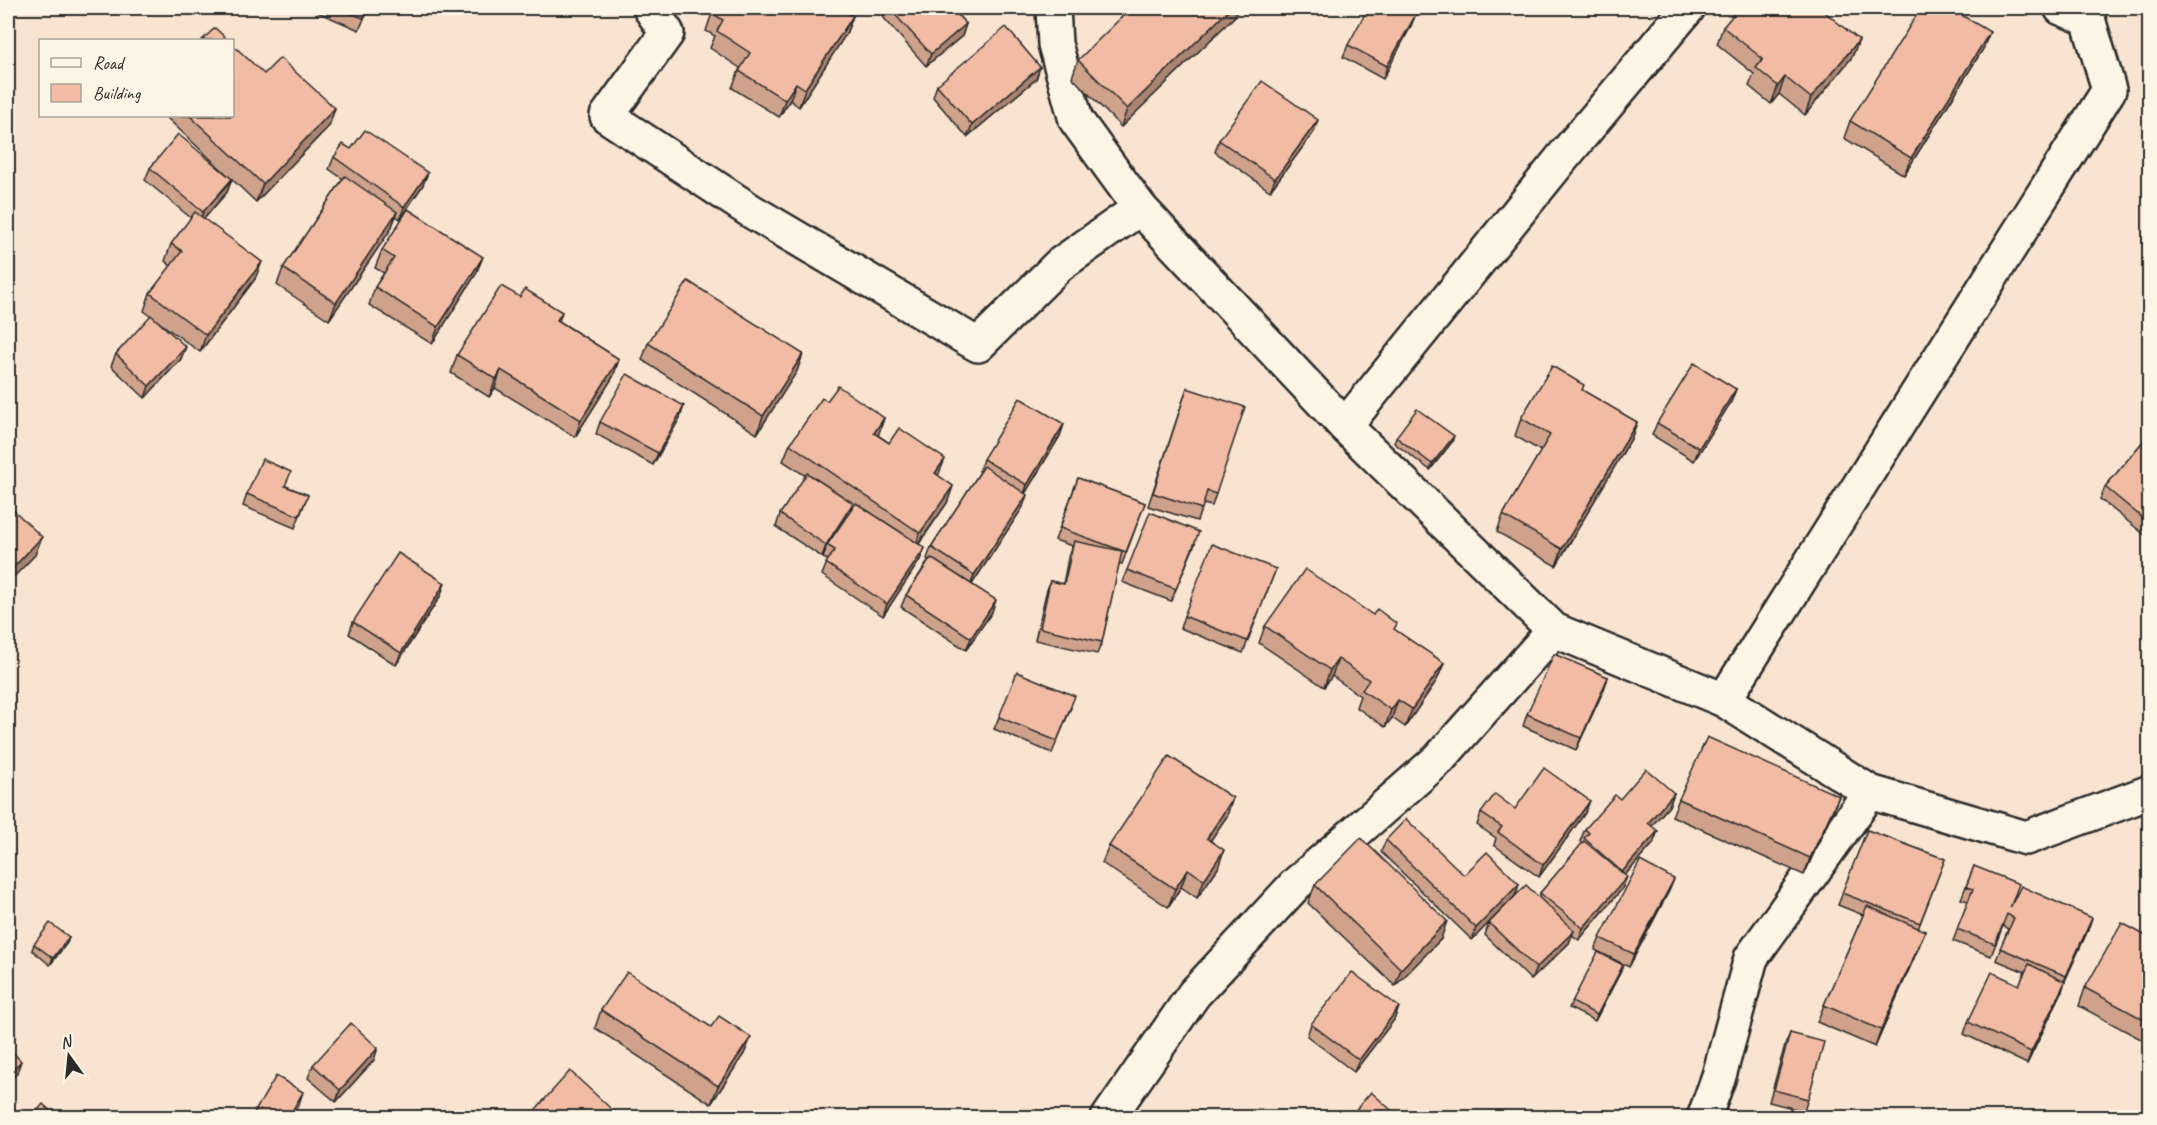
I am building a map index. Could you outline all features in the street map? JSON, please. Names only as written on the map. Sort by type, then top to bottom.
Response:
[{"type":"street","points":[[650,8],[667,33],[607,116],[752,211],[978,345],[1059,265],[1140,208]]},
{"type":"street","points":[[1053,8],[1055,44],[1076,120],[1140,208],[1345,426],[1554,630],[1724,700],[1870,792],[2026,838],[2150,792]]},
{"type":"street","points":[[1345,426],[1563,157],[1688,8]]},
{"type":"street","points":[[1724,700],[2109,90],[2088,19],[2061,8]]},
{"type":"street","points":[[1108,1118],[1194,994],[1296,884],[1438,759],[1554,630]]},
{"type":"street","points":[[1704,1118],[1719,1076],[1751,958],[1870,792]]},
{"type":"building","points":[[338,8],[368,8],[363,18]]},
{"type":"building","points":[[716,8],[839,8],[853,16],[805,89],[796,83],[785,100],[739,71],[750,53],[717,31],[723,20],[712,13]]},
{"type":"building","points":[[889,8],[951,8],[966,24],[931,54]]},
{"type":"building","points":[[1131,8],[1231,8],[1127,109],[1078,60]]},
{"type":"building","points":[[1368,8],[1404,8],[1416,14],[1387,66],[1348,45]]},
{"type":"building","points":[[1739,8],[1822,8],[1859,40],[1811,98],[1785,77],[1778,86],[1756,68],[1763,59],[1723,27]]},
{"type":"building","points":[[1921,8],[1950,8],[1990,32],[1911,158],[1850,121]]},
{"type":"building","points":[[1006,27],[1040,67],[972,125],[937,85]]},
{"type":"building","points":[[215,28],[227,39],[203,39]]},
{"type":"building","points":[[234,46],[264,74],[280,58],[335,108],[263,184],[191,117],[234,117]]},
{"type":"building","points":[[1262,81],[1318,120],[1275,179],[1219,140]]},
{"type":"building","points":[[365,130],[428,173],[404,207],[334,157],[343,144],[351,149]]},
{"type":"building","points":[[178,134],[232,179],[203,212],[150,168]]},
{"type":"building","points":[[345,176],[397,212],[336,303],[283,268]]},
{"type":"building","points":[[408,209],[483,257],[438,327],[375,287],[394,258],[382,250]]},
{"type":"building","points":[[195,212],[262,262],[206,335],[150,293],[182,251],[171,244]]},
{"type":"building","points":[[688,281],[803,354],[763,416],[648,343]]},
{"type":"building","points":[[501,286],[520,297],[525,289],[562,312],[557,320],[619,359],[581,420],[501,370],[496,379],[457,355]]},
{"type":"building","points":[[151,315],[186,347],[149,386],[116,354]]},
{"type":"building","points":[[1694,363],[1736,389],[1699,448],[1657,423]]},
{"type":"building","points":[[1552,366],[1584,385],[1582,390],[1637,422],[1562,549],[1503,515],[1550,435],[1521,418]]},
{"type":"building","points":[[627,374],[684,406],[658,453],[600,422]]},
{"type":"building","points":[[838,386],[884,418],[874,433],[889,443],[899,428],[945,459],[935,473],[953,486],[920,533],[790,444],[822,398],[827,401]]},
{"type":"building","points":[[1187,388],[1245,407],[1216,494],[1207,491],[1202,509],[1153,493]]},
{"type":"building","points":[[1020,398],[1064,424],[1027,485],[983,459]]},
{"type":"building","points":[[1417,409],[1454,436],[1432,464],[1396,437]]},
{"type":"building","points":[[2150,433],[2150,524],[2105,487]]},
{"type":"building","points":[[262,459],[291,472],[285,486],[308,495],[299,516],[247,494]]},
{"type":"building","points":[[984,466],[1027,495],[974,575],[931,547]]},
{"type":"building","points":[[807,473],[853,503],[826,545],[780,514]]},
{"type":"building","points":[[1078,478],[1145,503],[1126,552],[1060,528]]},
{"type":"building","points":[[856,503],[925,548],[887,604],[826,563],[835,550],[827,545]]},
{"type":"building","points":[[8,505],[42,537],[8,573]]},
{"type":"building","points":[[1150,512],[1199,532],[1176,589],[1127,570]]},
{"type":"building","points":[[1074,541],[1122,551],[1102,642],[1040,628],[1050,581],[1064,584]]},
{"type":"building","points":[[1212,544],[1276,569],[1247,641],[1184,616]]},
{"type":"building","points":[[398,553],[445,583],[401,653],[353,622]]},
{"type":"building","points":[[931,558],[996,600],[971,638],[906,595]]},
{"type":"building","points":[[1305,569],[1373,615],[1377,609],[1397,624],[1394,629],[1444,663],[1412,709],[1398,700],[1391,710],[1362,690],[1369,680],[1338,659],[1330,670],[1265,626]]},
{"type":"building","points":[[1554,654],[1608,677],[1581,738],[1527,714]]},
{"type":"building","points":[[1017,672],[1075,696],[1057,741],[999,717]]},
{"type":"building","points":[[1707,737],[1839,796],[1810,858],[1679,799]]},
{"type":"building","points":[[1169,756],[1233,798],[1207,838],[1224,850],[1204,880],[1188,869],[1175,889],[1109,846]]},
{"type":"building","points":[[1544,768],[1590,801],[1543,865],[1498,832],[1502,827],[1481,813],[1495,794],[1515,809]]},
{"type":"building","points":[[1646,769],[1674,793],[1648,823],[1658,831],[1622,872],[1584,838],[1589,833],[1585,829],[1615,795],[1620,799]]},
{"type":"building","points":[[1406,819],[1464,875],[1487,852],[1519,884],[1476,928],[1386,840]]},
{"type":"building","points":[[1867,830],[1945,859],[1920,923],[1842,893]]},
{"type":"building","points":[[1361,838],[1447,921],[1401,969],[1315,885]]},
{"type":"building","points":[[1584,841],[1627,877],[1583,928],[1540,893]]},
{"type":"building","points":[[1640,861],[1674,879],[1634,954],[1600,938]]},
{"type":"building","points":[[1974,866],[2019,884],[2010,908],[2021,886],[2092,918],[2066,976],[2000,948],[2014,918],[2007,914],[1995,944],[1957,929],[1973,889],[1966,887]]},
{"type":"building","points":[[1526,885],[1574,931],[1536,968],[1489,923]]},
{"type":"building","points":[[1867,906],[1925,931],[1881,1030],[1824,1005]]},
{"type":"building","points":[[50,923],[69,937],[53,958],[34,944]]},
{"type":"building","points":[[2122,923],[2150,938],[2150,1023],[2085,988]]},
{"type":"building","points":[[1598,952],[1623,965],[1597,1015],[1572,1002]]},
{"type":"building","points":[[2029,964],[2065,982],[2031,1052],[1968,1022],[1992,972],[2019,985]]},
{"type":"building","points":[[627,972],[711,1027],[719,1016],[751,1037],[718,1086],[601,1010]]},
{"type":"building","points":[[1352,972],[1399,1007],[1359,1060],[1311,1024]]},
{"type":"building","points":[[351,1023],[378,1048],[340,1090],[313,1065]]},
{"type":"building","points":[[1790,1033],[1824,1042],[1808,1099],[1774,1090]]},
{"type":"building","points":[[8,1047],[21,1061],[8,1075]]},
{"type":"building","points":[[570,1071],[620,1117],[620,1118],[528,1118]]},
{"type":"building","points":[[276,1076],[303,1092],[288,1118],[251,1118]]},
{"type":"building","points":[[1371,1092],[1400,1118],[1349,1118]]},
{"type":"building","points":[[43,1104],[58,1118],[31,1118]]}]
